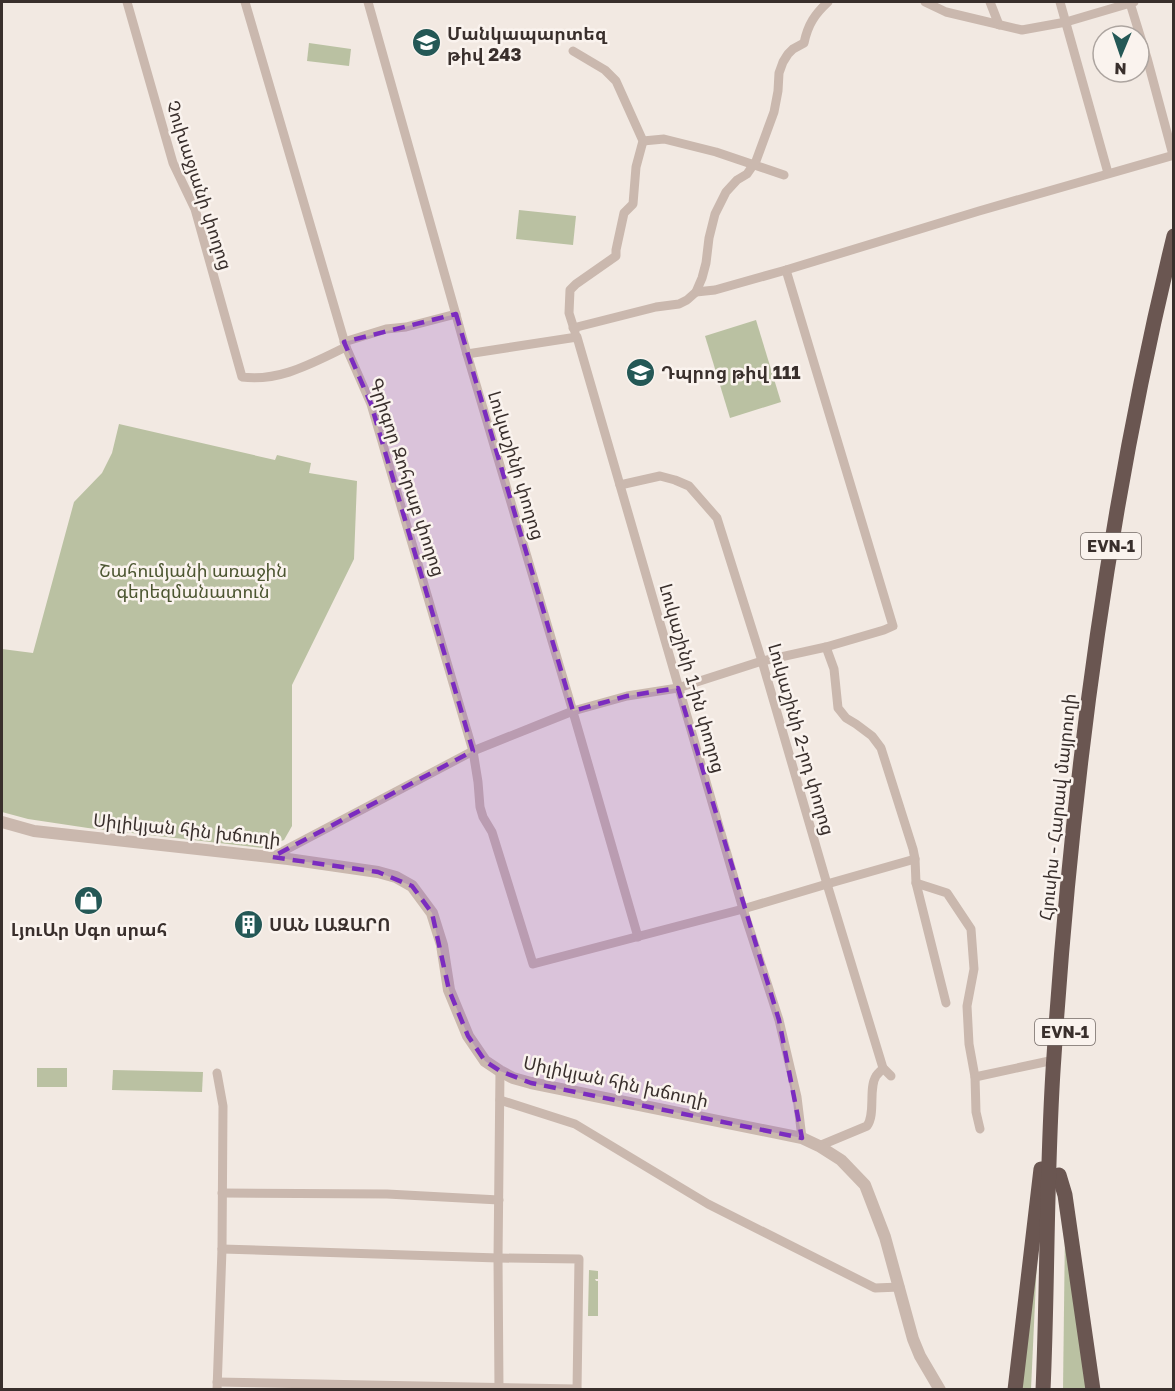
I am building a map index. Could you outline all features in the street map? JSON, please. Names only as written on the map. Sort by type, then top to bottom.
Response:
[{"type":"highway","name":"Հյուսիս - Հարավ մայրուղի","points":[[1043,1389],[1053,1060],[1070,848],[1091,671],[1122,483],[1150,338],[1173,236]]},
{"type":"highway","name":"Հյուսիս - Հարավ մայրուղի","points":[[1052,1389],[1067,1001],[1080,839],[1109,613],[1142,426],[1173,279]]},
{"type":"highway","points":[[1016,1389],[1041,1165],[1050,1144]]},
{"type":"highway","points":[[1059,1175],[1065,1195],[1093,1389]]},
{"type":"street","name":"Չուխաջյանի փողոց","points":[[127,2],[172,163],[195,209],[242,377],[258,379],[295,371],[345,344],[386,329],[405,327],[456,314]]},
{"type":"street","name":"Գրիգոր Զոհրաբ փողոց","points":[[245,2],[345,344],[371,404],[473,751],[480,807],[492,832],[533,964],[638,937]]},
{"type":"street","name":"Լուկաշինի փողոց","points":[[368,2],[467,354],[638,937]]},
{"type":"street","points":[[467,354],[575,332],[656,307],[679,304],[696,292],[704,271],[711,226],[726,192],[736,180],[747,174],[754,163],[774,112],[779,73],[783,62],[793,49],[804,43],[815,14],[828,2]]},
{"type":"street","points":[[696,292],[715,290],[786,270],[1173,155],[1134,2],[1066,22],[1022,30],[946,12],[925,2]]},
{"type":"street","points":[[990,2],[999,25]]},
{"type":"street","points":[[1060,2],[1108,173]]},
{"type":"street","points":[[573,51],[605,70],[616,81],[644,141],[664,139],[754,163],[784,175]]},
{"type":"street","name":"Լուկաշինի 1-ին փողոց","points":[[644,141],[636,167],[633,204],[624,213],[616,256],[570,290],[569,313],[743,909],[779,1020],[797,1096],[802,1138]]},
{"type":"street","points":[[272,857],[473,751],[573,711],[627,696],[678,688],[762,661],[826,647],[893,626],[786,270]]},
{"type":"street","name":"Լուկաշինի 2-րդ փողոց","points":[[620,485],[660,476],[675,480],[689,486],[717,518],[883,1068],[891,1076]]},
{"type":"street","points":[[826,647],[834,669],[838,708],[846,718],[872,736],[881,748],[913,849],[916,883],[946,1003]]},
{"type":"street","name":"Սիլիկյան հին խճուղի","points":[[2,822],[34,831],[272,857],[378,872],[396,877],[412,886],[432,913],[442,945],[449,990],[468,1036],[486,1061],[500,1071],[513,1078],[531,1083],[802,1138],[841,1160],[865,1185],[885,1237],[913,1339],[920,1356],[940,1389]]},
{"type":"street","points":[[638,937],[915,859]]},
{"type":"street","points":[[916,883],[947,893],[971,929],[974,969],[967,1006],[969,1044],[975,1077],[976,1112],[981,1129]]},
{"type":"street","points":[[975,1077],[1053,1060]]},
{"type":"street","points":[[819,1146],[867,1126],[871,1121],[870,1108],[875,1077],[883,1068]]},
{"type":"street","points":[[499,1388],[500,1071]]},
{"type":"street","points":[[217,1073],[224,1106],[217,1386],[577,1389],[579,1259],[222,1250]]},
{"type":"street","points":[[500,1100],[574,1124],[708,1204],[875,1287],[900,1287]]},
{"type":"street","points":[[222,1193],[387,1194],[499,1200]]},
{"type":"highlighted area","points":[[456,314],[573,711],[627,696],[678,688],[779,1020],[802,1138],[531,1083],[500,1071],[485,1061],[468,1036],[449,990],[432,913],[412,886],[378,872],[272,857],[473,751],[371,404],[344,342]]},
{"type":"green space","points":[[309,43],[351,49],[349,66],[307,61]]},
{"type":"green space","points":[[519,210],[576,216],[573,245],[516,239]]},
{"type":"green space","points":[[756,320],[781,402],[730,418],[705,336]]},
{"type":"green space","name":"Շահումյանի առաջին գերեզմանատուն","points":[[119,424],[275,460],[277,455],[311,463],[309,473],[357,481],[354,559],[292,685],[292,826],[284,840],[262,848],[88,828],[28,819],[2,812],[2,649],[33,653],[74,502],[102,473],[112,453]]},
{"type":"green space","points":[[37,1068],[67,1068],[67,1087],[37,1087]]},
{"type":"green space","points":[[113,1070],[203,1072],[202,1092],[112,1090]]},
{"type":"green space","points":[[1039,1216],[1031,1389],[1018,1390]]},
{"type":"green space","points":[[1065,1228],[1088,1389],[1063,1390]]},
{"type":"green space","points":[[589,1270],[598,1271],[598,1279],[595,1279],[598,1281],[598,1316],[588,1316]]},
{"type":"place","name":"Մանկապարտեզ թիվ 243","points":[[426,43]]},
{"type":"place","name":"Դպրոց թիվ 111","points":[[640,372]]},
{"type":"place","name":"ԼյուԱր Սգո սրահ","points":[[89,900]]},
{"type":"place","name":"ՍԱՆ ԼԱԶԱՐՈ","points":[[248,924]]}]
